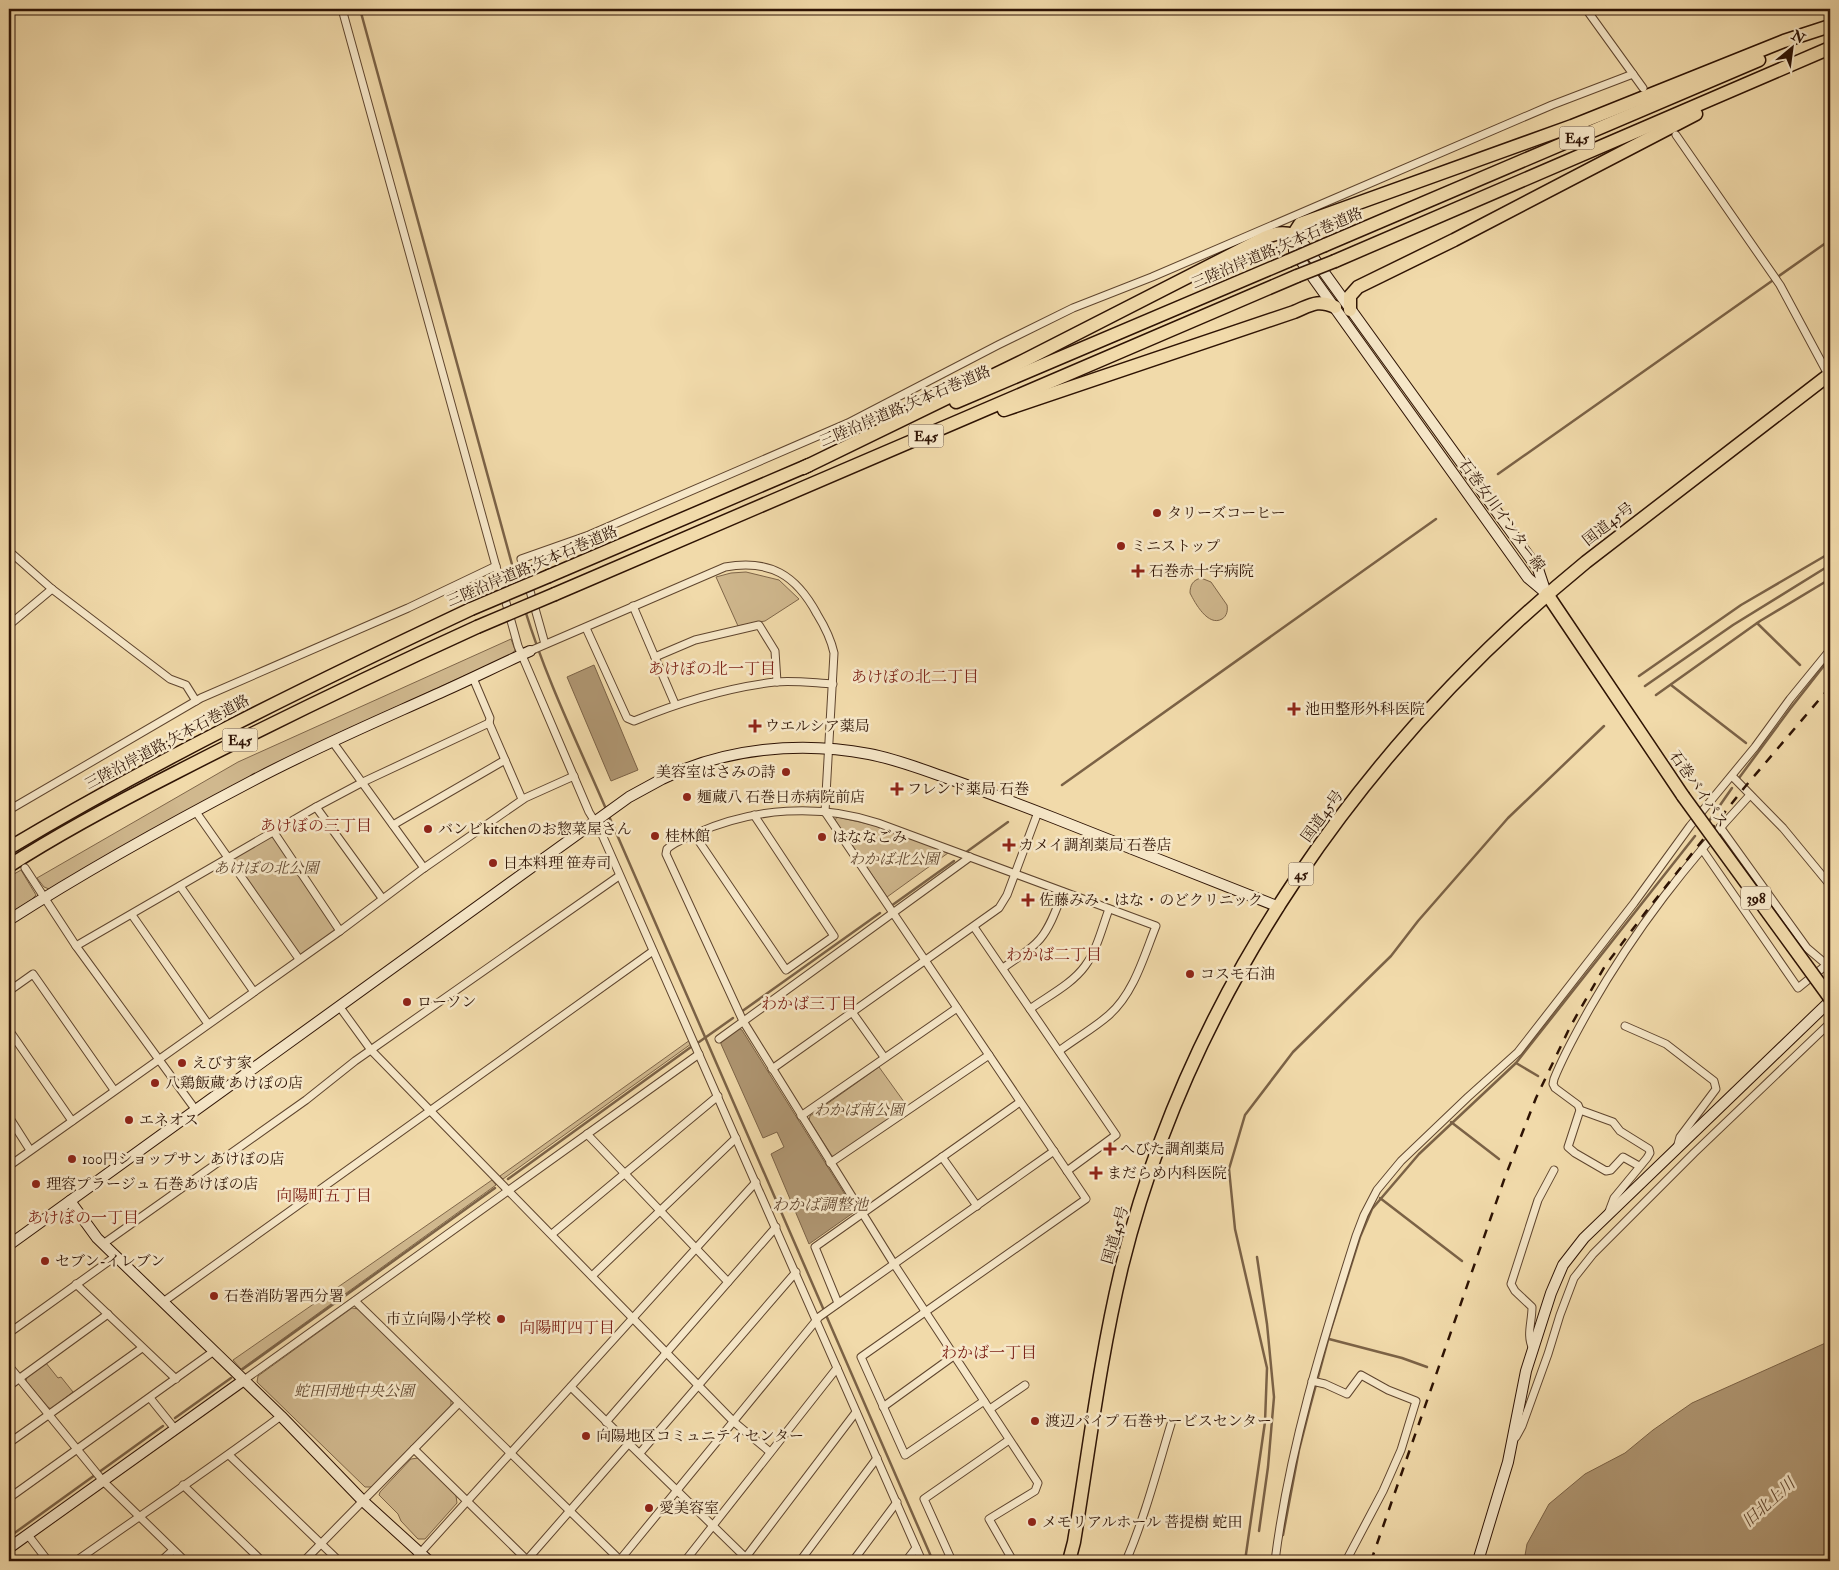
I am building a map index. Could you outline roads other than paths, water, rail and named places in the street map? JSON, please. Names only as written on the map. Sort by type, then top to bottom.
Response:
[{"type":"highway","points":[[803,468],[1026,360],[1264,238],[1286,232],[1293,235],[1300,224],[1572,126],[1784,41],[1830,26]]},
{"type":"highway","name":"三陸沿岸道路;矢本石巻道路","points":[[9,848],[74,809],[203,740],[313,684],[471,609],[1830,30]]},
{"type":"highway","name":"三陸沿岸道路;矢本石巻道路","points":[[9,866],[82,823],[219,750],[370,676],[477,627],[1830,48]]},
{"type":"highway","points":[[1350,310],[1350,296],[1358,287],[1590,171],[1683,122],[1732,91]]},
{"type":"highway","points":[[923,437],[1276,319],[1315,303],[1324,302],[1335,307]]},
{"type":"highway","name":"国道45号","points":[[1069,1561],[1074,1542],[1111,1319],[1123,1265],[1155,1156],[1212,1023],[1244,962],[1279,907],[1352,801],[1412,728],[1470,667],[1547,594],[1586,562],[1829,376]]},
{"type":"highway","name":"石巻バイパス","points":[[1547,594],[1683,796],[1830,1000]]},
{"type":"street","points":[[342,9],[518,646],[534,649]]},
{"type":"street","points":[[1586,9],[1643,88]]},
{"type":"street","points":[[922,1561],[856,1412],[818,1319],[574,776],[534,649],[525,576],[521,560],[589,535],[848,423],[1073,308],[1152,277],[1552,105],[1633,74]]},
{"type":"street","points":[[1676,135],[1776,279],[1829,376]]},
{"type":"street","name":"石巻女川インター線","points":[[1293,235],[1294,251],[1528,578],[1547,594]]},
{"type":"street","name":"石巻女川インター線","points":[[1293,235],[1306,246],[1350,310],[1539,570],[1547,594]]},
{"type":"street","points":[[9,551],[52,589],[170,679],[186,686],[196,701]]},
{"type":"street","points":[[9,920],[45,897],[253,780],[534,649],[726,567],[742,564],[758,565],[772,569],[790,578],[803,592],[830,638],[834,654],[824,812],[1086,1199],[861,1357],[905,1455],[984,1400]]},
{"type":"street","points":[[9,810],[196,701],[408,608],[496,566]]},
{"type":"street","points":[[502,586],[525,576]]},
{"type":"street","points":[[9,625],[52,589]]},
{"type":"street","points":[[633,606],[675,704]]},
{"type":"street","points":[[655,657],[695,640],[759,625],[775,651],[777,682]]},
{"type":"street","points":[[586,628],[627,718],[634,721],[675,704],[724,690],[777,682],[833,684]]},
{"type":"street","points":[[1275,1561],[1284,1495],[1313,1381],[1356,1236],[1377,1190],[1401,1161],[1518,1052],[1634,903],[1690,826],[1732,776],[1814,668],[1830,650]]},
{"type":"street","points":[[473,678],[490,718],[489,723],[522,799]]},
{"type":"street","points":[[76,946],[316,807],[363,782],[489,723]]},
{"type":"street","points":[[332,742],[424,868]]},
{"type":"street","points":[[9,1244],[604,815],[662,779],[696,765],[722,758],[784,748],[828,748],[868,754],[909,764],[1038,812],[1279,907]]},
{"type":"street","points":[[393,825],[505,760]]},
{"type":"street","points":[[9,1166],[522,799],[574,776]]},
{"type":"street","points":[[1732,776],[1783,828],[1830,885]]},
{"type":"street","points":[[1640,1166],[1622,1157],[1610,1170],[1606,1171],[1568,1147],[1580,1110],[1578,1105],[1555,1088],[1553,1084],[1554,1079],[1575,1034],[1618,960],[1651,912],[1720,827],[1750,795]]},
{"type":"street","points":[[316,807],[382,898]]},
{"type":"street","points":[[1013,1561],[989,1519],[1035,1492],[1038,1483],[894,1264],[743,1021],[666,854],[669,847],[713,826],[754,815],[798,810],[824,812],[867,819],[1156,926],[1138,972],[1121,1002],[1110,1014],[1059,1051]]},
{"type":"street","points":[[196,812],[299,959]]},
{"type":"street","points":[[772,1069],[999,908],[1007,895],[1038,812]]},
{"type":"street","points":[[694,834],[786,970],[834,936],[754,815]]},
{"type":"street","points":[[1702,849],[1798,988],[1828,963],[1807,948],[1720,827]]},
{"type":"street","points":[[272,831],[340,931]]},
{"type":"street","points":[[719,1039],[970,857]]},
{"type":"street","points":[[25,868],[76,946],[195,1109]]},
{"type":"street","points":[[103,1244],[306,1100],[371,1050],[620,876]]},
{"type":"street","points":[[180,886],[254,992]]},
{"type":"street","points":[[1003,968],[1042,937],[1049,926],[1063,892]]},
{"type":"street","points":[[1030,1009],[1067,983],[1085,966],[1094,950],[1109,909]]},
{"type":"street","points":[[132,915],[208,1024]]},
{"type":"street","points":[[974,927],[1116,1135],[1067,1171]]},
{"type":"street","points":[[163,1302],[653,951]]},
{"type":"street","points":[[9,991],[34,974],[114,1090]]},
{"type":"street","points":[[1478,1561],[1508,1462],[1526,1372],[1551,1293],[1563,1265],[1584,1238],[1830,1000]]},
{"type":"street","points":[[339,1006],[371,1050],[734,1422],[770,1452]]},
{"type":"street","points":[[801,1116],[957,1008]]},
{"type":"street","points":[[852,1012],[884,1057]]},
{"type":"street","points":[[1512,1444],[1522,1426],[1574,1278],[1593,1254],[1694,1153],[1830,1023]]},
{"type":"street","points":[[1625,1026],[1666,1044],[1714,1081],[1716,1089],[1680,1137],[1677,1148]]},
{"type":"street","points":[[9,1030],[72,1121]]},
{"type":"street","points":[[9,1548],[699,1054]]},
{"type":"street","points":[[830,1163],[989,1055]]},
{"type":"street","points":[[552,1234],[718,1096]]},
{"type":"street","points":[[838,1303],[815,1247],[1020,1102]]},
{"type":"street","points":[[1580,1110],[1613,1122],[1620,1131],[1648,1149],[1650,1153],[1614,1198],[1607,1216]]},
{"type":"street","points":[[9,1117],[30,1150]]},
{"type":"street","points":[[587,1134],[728,1282]]},
{"type":"street","points":[[592,1276],[736,1138]]},
{"type":"street","points":[[355,1301],[619,1561],[818,1319],[1054,1151]]},
{"type":"street","points":[[942,1157],[976,1206]]},
{"type":"street","points":[[1534,1349],[1528,1340],[1532,1307],[1515,1291],[1511,1284],[1538,1200],[1554,1170]]},
{"type":"street","points":[[413,1561],[756,1182]]},
{"type":"street","points":[[70,1201],[103,1244],[281,1416],[363,1501],[429,1561]]},
{"type":"street","points":[[606,1422],[776,1227]]},
{"type":"street","points":[[9,1333],[116,1256]]},
{"type":"street","points":[[640,1454],[796,1272]]},
{"type":"street","points":[[76,1284],[176,1379]]},
{"type":"street","points":[[9,1386],[108,1314]]},
{"type":"street","points":[[9,1443],[142,1348]]},
{"type":"street","points":[[9,1498],[214,1351]]},
{"type":"street","points":[[883,1407],[954,1355]]},
{"type":"street","points":[[9,1366],[103,1480],[185,1561]]},
{"type":"street","points":[[685,1561],[838,1368]]},
{"type":"street","points":[[1313,1381],[1347,1394],[1361,1375],[1388,1390],[1416,1401],[1401,1450],[1383,1491],[1346,1561]]},
{"type":"street","points":[[990,1409],[1025,1385]]},
{"type":"street","points":[[571,1387],[746,1560],[856,1412]]},
{"type":"street","points":[[150,1398],[175,1429]]},
{"type":"street","points":[[304,1561],[458,1404]]},
{"type":"street","points":[[76,1561],[183,1485],[229,1455],[281,1416]]},
{"type":"street","points":[[1126,1561],[1152,1488],[1170,1424]]},
{"type":"street","points":[[952,1561],[924,1499],[1009,1440]]},
{"type":"street","points":[[414,1449],[527,1561],[629,1443]]},
{"type":"street","points":[[229,1455],[340,1561]]},
{"type":"street","points":[[800,1561],[877,1458]]},
{"type":"street","points":[[183,1485],[262,1561]]},
{"type":"street","points":[[853,1561],[897,1502]]},
{"type":"street","points":[[28,1535],[48,1561]]},
{"type":"street","points":[[906,1561],[916,1548]]},
{"type":"street","points":[[161,1561],[173,1550]]},
{"type":"water","points":[[594,665],[638,770],[611,781],[567,677]]},
{"type":"water","name":"わかば調整池","points":[[738,1028],[742,1030],[854,1209],[853,1213],[809,1244],[771,1154],[784,1147],[777,1132],[763,1138],[721,1044]]},
{"type":"water","name":"旧北上川","points":[[1830,1341],[1830,1561],[1524,1561],[1527,1544],[1549,1504],[1585,1474],[1625,1453],[1653,1430],[1692,1403]]},
{"type":"waterway","points":[[360,9],[516,579]]},
{"type":"waterway","points":[[1498,474],[1830,240]]},
{"type":"waterway","points":[[1062,785],[1436,519]]},
{"type":"waterway","points":[[1639,676],[1741,605],[1830,553]]},
{"type":"waterway","points":[[1645,686],[1733,625],[1830,565]]},
{"type":"waterway","points":[[1656,695],[1760,621],[1830,579]]},
{"type":"waterway","points":[[525,610],[552,686],[606,809]]},
{"type":"waterway","points":[[1757,623],[1800,665]]},
{"type":"waterway","points":[[1739,778],[1830,658]]},
{"type":"waterway","points":[[1671,685],[1746,743]]},
{"type":"waterway","points":[[1245,1561],[1265,1422],[1267,1368],[1235,1229],[1229,1169],[1245,1115],[1293,1052],[1391,956],[1418,921],[1508,818],[1604,726]]},
{"type":"waterway","points":[[1709,821],[1732,788]]},
{"type":"waterway","points":[[608,814],[933,1561]]},
{"type":"waterway","points":[[965,853],[1008,822]]},
{"type":"waterway","points":[[1283,1535],[1299,1450],[1331,1329],[1360,1237],[1372,1209],[1419,1154],[1516,1063],[1695,836]]},
{"type":"waterway","points":[[891,906],[954,861]]},
{"type":"waterway","points":[[741,1012],[880,913]]},
{"type":"waterway","points":[[699,1042],[733,1018]]},
{"type":"waterway","points":[[508,1179],[691,1047]]},
{"type":"waterway","points":[[1516,1063],[1538,1076]]},
{"type":"waterway","points":[[1451,1122],[1499,1159]]},
{"type":"waterway","points":[[243,1369],[495,1188]]},
{"type":"waterway","points":[[1380,1198],[1462,1261]]},
{"type":"waterway","points":[[1257,1257],[1267,1324],[1274,1397],[1268,1467],[1259,1531]]},
{"type":"waterway","points":[[1329,1339],[1402,1358],[1427,1367]]},
{"type":"waterway","points":[[175,1418],[231,1378]]},
{"type":"waterway","points":[[9,1537],[163,1426]]},
{"type":"railway","points":[[1371,1561],[1505,1177],[1536,1098],[1570,1027],[1605,966],[1648,909],[1744,788],[1830,687]]},
{"type":"place","name":"タリーズコーヒー","points":[[1157,513]]},
{"type":"place","name":"ミニストップ","points":[[1121,546]]},
{"type":"place","name":"石巻赤十字病院","points":[[1138,571]]},
{"type":"place","name":"池田整形外科医院","points":[[1294,709]]},
{"type":"place","name":"ウエルシア薬局","points":[[755,726]]},
{"type":"place","name":"美容室はさみの詩","points":[[786,772]]},
{"type":"place","name":"フレンド薬局 石巻","points":[[897,789]]},
{"type":"place","name":"麺蔵八 石巻日赤病院前店","points":[[687,797]]},
{"type":"place","name":"バンビkitchenのお惣菜屋さん","points":[[428,829]]},
{"type":"place","name":"桂林館","points":[[655,836]]},
{"type":"place","name":"はななごみ","points":[[822,837]]},
{"type":"place","name":"カメイ調剤薬局 石巻店","points":[[1009,845]]},
{"type":"place","name":"日本料理 笹寿司","points":[[493,863]]},
{"type":"place","name":"佐藤みみ・はな・のどクリニック","points":[[1028,900]]},
{"type":"place","name":"コスモ石油","points":[[1190,974]]},
{"type":"place","name":"ローソン","points":[[407,1002]]},
{"type":"place","name":"えびす家","points":[[182,1063]]},
{"type":"place","name":"八鶏飯蔵 あけぼの店","points":[[155,1083]]},
{"type":"place","name":"エネオス","points":[[129,1120]]},
{"type":"place","name":"へびた調剤薬局","points":[[1110,1149]]},
{"type":"place","name":"100円ショップサン あけぼの店","points":[[72,1159]]},
{"type":"place","name":"まだらめ内科医院","points":[[1096,1173]]},
{"type":"place","name":"理容プラージュ 石巻あけぼの店","points":[[36,1184]]},
{"type":"place","name":"セブン-イレブン","points":[[45,1261]]},
{"type":"place","name":"石巻消防署西分署","points":[[214,1296]]},
{"type":"place","name":"市立向陽小学校","points":[[501,1319]]},
{"type":"place","name":"渡辺パイプ 石巻サービスセンター","points":[[1035,1421]]},
{"type":"place","name":"向陽地区コミュニティセンター","points":[[586,1436]]},
{"type":"place","name":"愛美容室","points":[[649,1508]]},
{"type":"place","name":"メモリアルホール 菩提樹 蛇田","points":[[1032,1522]]},
{"type":"district","name":"あけぼの北一丁目","points":[[712,668]]},
{"type":"district","name":"あけぼの北二丁目","points":[[915,676]]},
{"type":"district","name":"あけぼの三丁目","points":[[316,825]]},
{"type":"district","name":"わかば二丁目","points":[[1054,954]]},
{"type":"district","name":"わかば三丁目","points":[[809,1003]]},
{"type":"district","name":"向陽町五丁目","points":[[324,1195]]},
{"type":"district","name":"あけぼの一丁目","points":[[83,1217]]},
{"type":"district","name":"向陽町四丁目","points":[[567,1327]]},
{"type":"district","name":"わかば一丁目","points":[[989,1352]]},
{"type":"park label","name":"わかば北公園","points":[[894,859]]},
{"type":"park label","name":"あけぼの北公園","points":[[266,868]]},
{"type":"park label","name":"わかば南公園","points":[[859,1110]]},
{"type":"park label","name":"蛇田団地中央公園","points":[[354,1391]]}]
